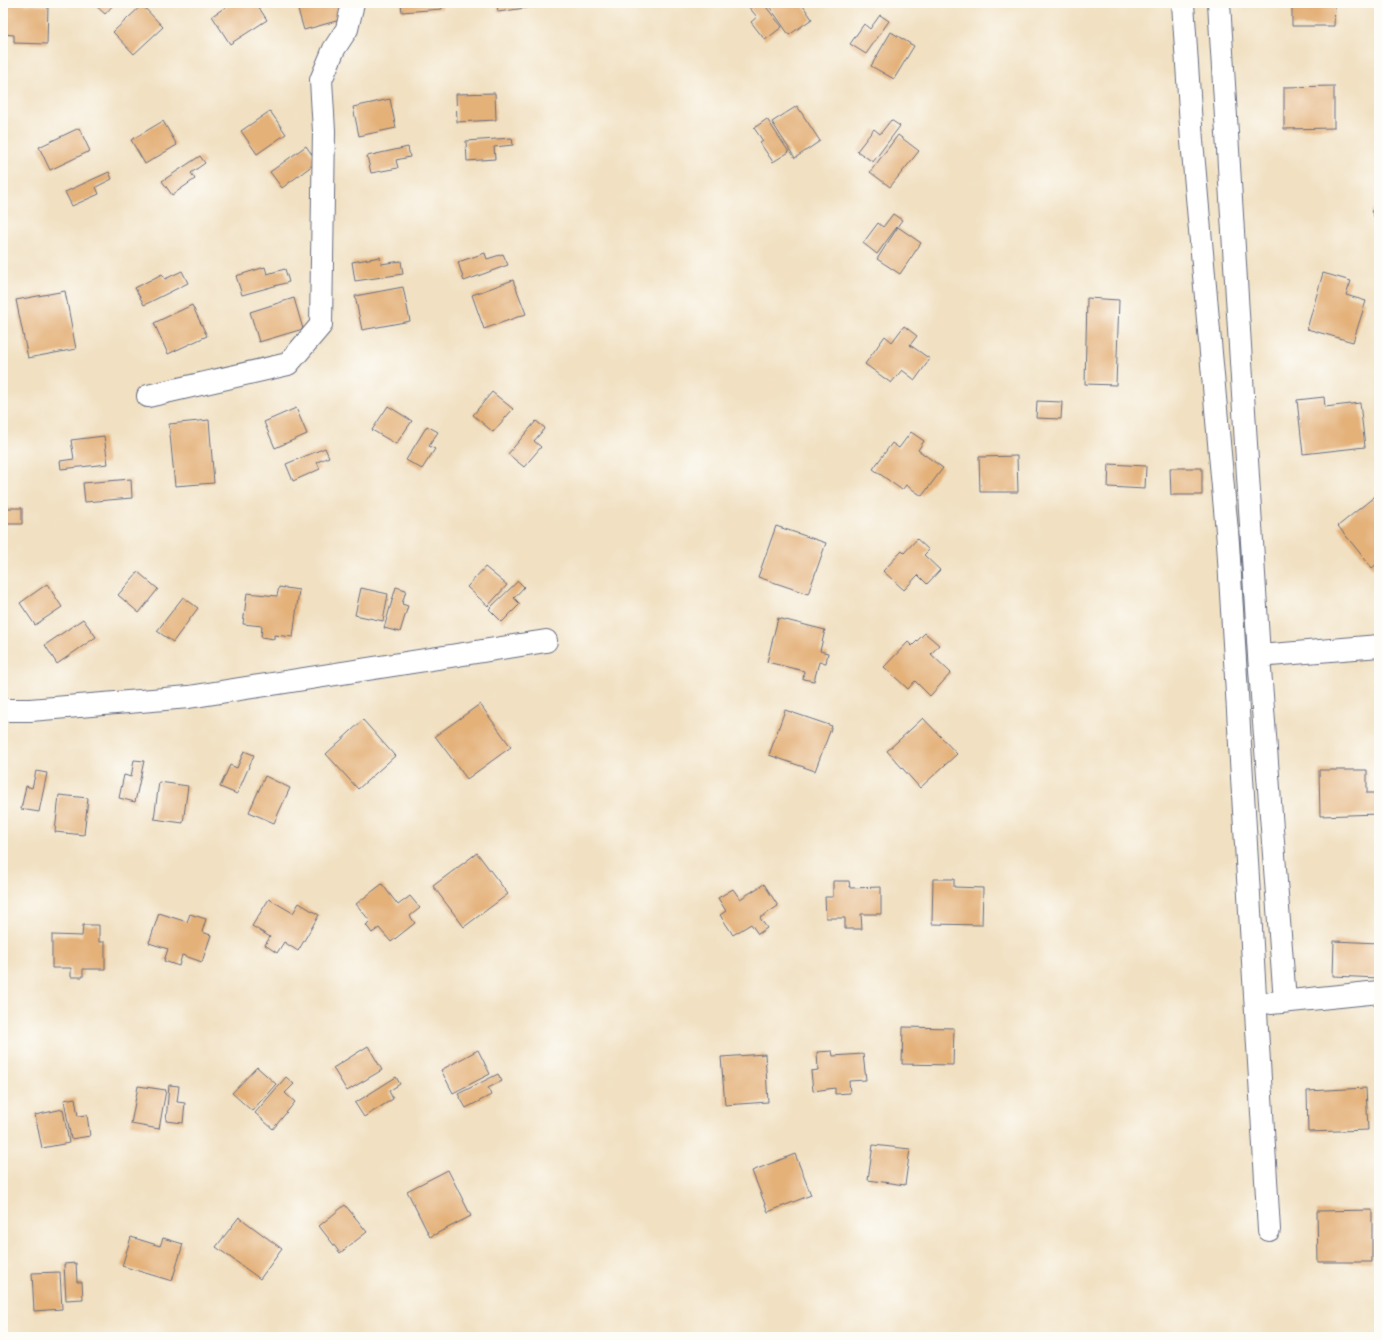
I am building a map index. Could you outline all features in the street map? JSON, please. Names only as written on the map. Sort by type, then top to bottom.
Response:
[{"type":"street","points":[[148,396],[288,364],[321,325],[324,131],[321,80],[334,50],[347,29],[353,3]]},
{"type":"street","points":[[1183,3],[1192,141],[1228,544],[1269,1230]]},
{"type":"street","points":[[1219,3],[1259,656],[1285,1001]]},
{"type":"street","points":[[3,710],[30,710],[189,697],[546,641]]},
{"type":"street","points":[[1259,656],[1379,646]]},
{"type":"street","points":[[1255,1004],[1379,992]]},
{"type":"building","points":[[4,3],[48,6],[47,44],[14,43],[14,35],[3,34]]},
{"type":"building","points":[[93,3],[115,3],[105,14]]},
{"type":"building","points":[[232,3],[256,3],[267,20],[230,44],[212,16]]},
{"type":"building","points":[[296,3],[343,3],[347,18],[304,30]]},
{"type":"building","points":[[401,3],[442,3],[442,9],[402,12]]},
{"type":"building","points":[[497,3],[545,3],[545,5],[498,12]]},
{"type":"building","points":[[752,3],[763,3],[782,27],[765,40],[751,22],[757,17],[748,6]]},
{"type":"building","points":[[767,3],[801,3],[812,19],[789,35]]},
{"type":"building","points":[[1292,3],[1335,3],[1334,26],[1292,26]]},
{"type":"building","points":[[142,5],[163,27],[134,54],[113,32]]},
{"type":"building","points":[[880,15],[889,21],[866,54],[850,44],[864,24],[870,29]]},
{"type":"building","points":[[891,32],[914,46],[894,79],[871,66]]},
{"type":"building","points":[[1334,86],[1334,128],[1284,129],[1284,87]]},
{"type":"building","points":[[495,93],[496,120],[457,122],[456,94]]},
{"type":"building","points":[[390,99],[396,128],[359,136],[353,107]]},
{"type":"building","points":[[797,106],[820,141],[795,158],[772,122]]},
{"type":"building","points":[[270,111],[286,134],[257,154],[241,131]]},
{"type":"building","points":[[767,119],[789,152],[773,162],[760,143],[763,141],[754,128]]},
{"type":"building","points":[[891,120],[900,126],[873,162],[857,151],[874,129],[880,134]]},
{"type":"building","points":[[163,121],[177,145],[145,164],[131,140]]},
{"type":"building","points":[[79,128],[90,151],[50,170],[39,147]]},
{"type":"building","points":[[898,135],[919,151],[890,187],[870,172]]},
{"type":"building","points":[[512,138],[513,145],[494,147],[495,159],[467,161],[466,141]]},
{"type":"building","points":[[306,146],[317,162],[282,188],[270,172]]},
{"type":"building","points":[[408,147],[410,157],[396,160],[398,168],[371,173],[367,156]]},
{"type":"building","points":[[200,156],[205,163],[191,173],[195,179],[172,195],[162,181]]},
{"type":"building","points":[[3,162],[6,163],[4,176],[3,176]]},
{"type":"building","points":[[109,172],[112,179],[96,187],[99,194],[72,206],[65,192]]},
{"type":"building","points":[[1379,207],[1379,226],[1371,211]]},
{"type":"building","points":[[893,214],[902,220],[877,254],[863,243],[878,223],[883,227]]},
{"type":"building","points":[[898,227],[921,243],[900,274],[877,259]]},
{"type":"building","points":[[485,253],[487,259],[503,254],[508,265],[464,281],[458,262]]},
{"type":"building","points":[[380,257],[381,264],[401,261],[403,274],[355,281],[352,262]]},
{"type":"building","points":[[265,267],[267,274],[285,269],[289,282],[242,295],[236,276]]},
{"type":"building","points":[[182,271],[188,283],[144,305],[135,288],[162,274],[165,279]]},
{"type":"building","points":[[1323,273],[1351,281],[1346,295],[1366,301],[1353,342],[1307,329]]},
{"type":"building","points":[[513,280],[526,314],[484,329],[472,295]]},
{"type":"building","points":[[403,287],[410,321],[362,330],[355,296]]},
{"type":"building","points":[[65,291],[76,349],[28,358],[16,300]]},
{"type":"building","points":[[294,298],[303,329],[259,342],[250,312]]},
{"type":"building","points":[[1087,298],[1119,300],[1116,385],[1085,384]]},
{"type":"building","points":[[192,305],[207,336],[168,354],[154,323]]},
{"type":"building","points":[[904,326],[917,336],[910,345],[930,359],[915,380],[902,370],[891,383],[865,364],[885,336],[892,342]]},
{"type":"building","points":[[492,392],[513,409],[493,432],[473,415]]},
{"type":"building","points":[[1324,397],[1325,407],[1360,403],[1365,447],[1303,454],[1297,400]]},
{"type":"building","points":[[1037,401],[1062,402],[1061,419],[1036,418]]},
{"type":"building","points":[[388,406],[412,421],[396,444],[372,430]]},
{"type":"building","points":[[296,408],[307,434],[275,448],[264,422]]},
{"type":"building","points":[[209,420],[214,483],[175,486],[169,424]]},
{"type":"building","points":[[536,421],[545,428],[534,441],[541,447],[524,467],[508,454]]},
{"type":"building","points":[[427,426],[438,432],[429,446],[435,449],[422,469],[406,460]]},
{"type":"building","points":[[911,432],[924,441],[918,450],[943,468],[922,496],[906,485],[902,490],[873,469],[892,443],[899,448]]},
{"type":"building","points":[[104,436],[108,464],[61,469],[60,461],[74,459],[71,440]]},
{"type":"building","points":[[325,448],[329,457],[317,462],[320,469],[293,481],[286,464]]},
{"type":"building","points":[[1017,456],[1018,492],[980,492],[979,457]]},
{"type":"building","points":[[1109,464],[1146,466],[1145,489],[1108,487]]},
{"type":"building","points":[[1170,468],[1202,468],[1202,495],[1171,495]]},
{"type":"building","points":[[131,479],[132,498],[85,502],[83,483]]},
{"type":"building","points":[[1379,493],[1379,562],[1372,568],[1338,526]]},
{"type":"building","points":[[3,508],[22,508],[22,524],[3,524]]},
{"type":"building","points":[[776,526],[826,543],[808,594],[758,577]]},
{"type":"building","points":[[917,539],[929,550],[924,555],[940,570],[927,584],[918,575],[904,590],[883,571],[902,551],[904,553]]},
{"type":"building","points":[[485,567],[507,585],[488,606],[467,587]]},
{"type":"building","points":[[138,572],[158,589],[139,613],[118,595]]},
{"type":"building","points":[[518,581],[524,587],[514,598],[520,604],[502,622],[489,609]]},
{"type":"building","points":[[47,584],[62,607],[35,625],[20,603]]},
{"type":"building","points":[[279,587],[299,590],[293,637],[274,635],[274,639],[261,637],[262,626],[243,624],[247,593],[277,596]]},
{"type":"building","points":[[396,587],[406,590],[402,604],[408,606],[400,632],[384,628]]},
{"type":"building","points":[[361,588],[388,594],[383,621],[355,615]]},
{"type":"building","points":[[183,597],[198,608],[173,642],[157,631]]},
{"type":"building","points":[[778,618],[825,630],[820,651],[828,653],[826,663],[819,662],[814,681],[803,679],[804,671],[767,662]]},
{"type":"building","points":[[83,619],[96,637],[57,664],[45,645]]},
{"type":"building","points":[[925,633],[939,645],[931,654],[951,673],[930,696],[915,681],[908,689],[884,667],[908,642],[912,646]]},
{"type":"building","points":[[480,704],[511,747],[467,779],[435,736]]},
{"type":"building","points":[[785,710],[832,726],[815,771],[769,755]]},
{"type":"building","points":[[923,718],[957,754],[920,788],[887,751]]},
{"type":"building","points":[[363,720],[395,756],[358,789],[326,754]]},
{"type":"building","points":[[244,751],[254,755],[237,794],[220,787],[230,765],[237,768]]},
{"type":"building","points":[[134,760],[144,761],[135,802],[119,798],[124,775],[131,777]]},
{"type":"building","points":[[1319,770],[1367,770],[1367,793],[1378,793],[1378,814],[1320,816]]},
{"type":"building","points":[[36,771],[47,773],[39,812],[21,809],[26,786],[32,788]]},
{"type":"building","points":[[265,776],[290,788],[274,823],[249,812]]},
{"type":"building","points":[[159,782],[188,786],[183,823],[154,819]]},
{"type":"building","points":[[59,795],[88,798],[84,835],[55,832]]},
{"type":"building","points":[[477,853],[508,894],[464,927],[433,886]]},
{"type":"building","points":[[933,879],[954,879],[954,887],[983,888],[982,925],[932,924]]},
{"type":"building","points":[[833,881],[849,881],[850,888],[881,887],[881,914],[861,914],[862,929],[845,929],[845,918],[826,918],[825,897],[833,897]]},
{"type":"building","points":[[382,884],[398,905],[410,896],[420,908],[410,916],[415,923],[391,942],[379,928],[372,933],[366,925],[370,921],[356,904]]},
{"type":"building","points":[[764,884],[778,906],[760,918],[767,928],[758,934],[751,924],[733,935],[720,915],[726,911],[718,898],[733,889],[740,899]]},
{"type":"building","points":[[269,899],[293,913],[299,903],[319,915],[298,951],[284,942],[277,953],[265,945],[270,937],[252,926]]},
{"type":"building","points":[[159,913],[187,922],[190,914],[206,919],[202,932],[211,935],[202,962],[182,955],[179,966],[164,961],[168,949],[149,943]]},
{"type":"building","points":[[83,925],[99,925],[99,942],[105,942],[105,969],[83,969],[83,977],[71,977],[71,968],[52,968],[52,935],[82,936]]},
{"type":"building","points":[[1334,941],[1379,943],[1379,978],[1333,976]]},
{"type":"building","points":[[903,1027],[954,1028],[953,1065],[902,1064]]},
{"type":"building","points":[[368,1046],[382,1070],[347,1091],[333,1068]]},
{"type":"building","points":[[478,1050],[490,1074],[453,1093],[441,1070]]},
{"type":"building","points":[[832,1051],[833,1056],[863,1054],[866,1080],[849,1081],[850,1093],[835,1094],[835,1088],[813,1091],[811,1071],[818,1070],[817,1052]]},
{"type":"building","points":[[765,1054],[768,1102],[725,1105],[721,1057]]},
{"type":"building","points":[[257,1067],[276,1084],[252,1111],[232,1093]]},
{"type":"building","points":[[498,1074],[502,1081],[488,1088],[491,1095],[466,1108],[458,1094]]},
{"type":"building","points":[[286,1077],[294,1084],[285,1093],[295,1102],[273,1129],[255,1113]]},
{"type":"building","points":[[396,1077],[400,1084],[389,1091],[393,1099],[364,1117],[355,1103]]},
{"type":"building","points":[[169,1085],[179,1086],[177,1102],[185,1103],[183,1123],[166,1121]]},
{"type":"building","points":[[138,1086],[166,1090],[159,1129],[131,1124]]},
{"type":"building","points":[[1366,1088],[1368,1130],[1308,1132],[1307,1091]]},
{"type":"building","points":[[75,1098],[78,1116],[87,1115],[90,1136],[71,1139],[64,1100]]},
{"type":"building","points":[[63,1109],[69,1143],[42,1148],[35,1115]]},
{"type":"building","points":[[873,1145],[910,1149],[905,1185],[868,1180]]},
{"type":"building","points":[[795,1154],[811,1195],[768,1212],[752,1171]]},
{"type":"building","points":[[448,1170],[471,1216],[430,1237],[407,1191]]},
{"type":"building","points":[[345,1205],[367,1232],[340,1253],[319,1226]]},
{"type":"building","points":[[1372,1210],[1372,1262],[1318,1262],[1317,1211]]},
{"type":"building","points":[[239,1217],[282,1249],[260,1279],[216,1247]]},
{"type":"building","points":[[131,1237],[160,1246],[163,1238],[183,1244],[172,1281],[122,1266]]},
{"type":"building","points":[[76,1263],[77,1282],[82,1282],[83,1299],[66,1300],[64,1264]]},
{"type":"building","points":[[60,1272],[62,1309],[34,1311],[32,1273]]}]
